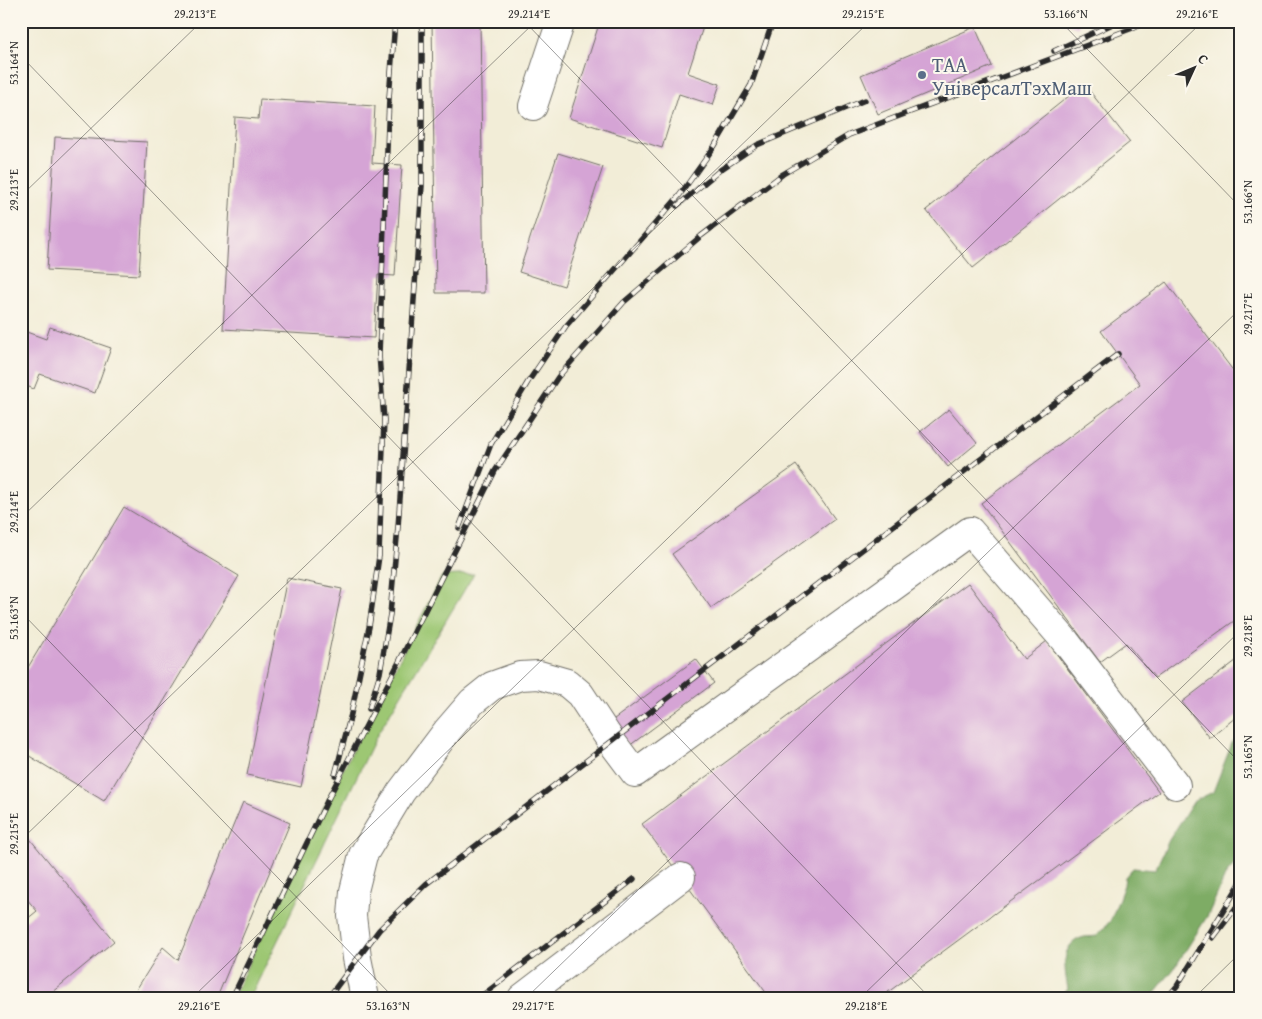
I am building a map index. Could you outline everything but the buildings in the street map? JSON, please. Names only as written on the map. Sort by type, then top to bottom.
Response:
[{"type":"lane","points":[[533,106],[561,21]]},
{"type":"lane","points":[[365,998],[357,958],[352,916],[354,891],[364,855],[401,792],[447,731],[472,702],[492,686],[520,676],[540,675],[567,682],[580,694],[611,742],[635,773],[970,531],[1066,642],[1176,785]]},
{"type":"lane","points":[[522,998],[681,878]]},
{"type":"green space","points":[[474,574],[377,735],[250,998],[232,998],[329,797],[442,576]]},
{"type":"green space","points":[[1241,732],[1241,857],[1226,874],[1208,915],[1174,969],[1150,998],[1059,998],[1068,989],[1065,960],[1069,947],[1081,938],[1097,936],[1111,920],[1124,885],[1125,877],[1133,868],[1155,870],[1169,840],[1194,801],[1213,792],[1232,743]]},
{"type":"railway","points":[[335,775],[351,714],[369,627],[379,556],[384,420],[379,355],[389,98],[395,21]]},
{"type":"railway","points":[[369,709],[380,673],[390,614],[398,527],[422,186],[422,21]]},
{"type":"railway","points":[[459,528],[491,444],[528,382],[566,326],[679,196],[714,147],[751,85],[773,21]]},
{"type":"railway","points":[[1054,51],[1119,21]]},
{"type":"railway","points":[[232,998],[329,797],[495,471],[558,377],[624,302],[701,236],[783,174],[849,135],[1147,21]]},
{"type":"railway","points":[[677,206],[720,170],[757,145],[865,100]]},
{"type":"railway","points":[[328,998],[379,930],[426,884],[1118,354]]},
{"type":"railway","points":[[479,998],[634,879]]},
{"type":"railway","points":[[1167,998],[1177,986],[1241,882]]},
{"type":"railway","points":[[1213,938],[1241,901]]},
{"type":"place","name":"ТАА УніверсалТэхМаш","points":[[922,75]]}]
